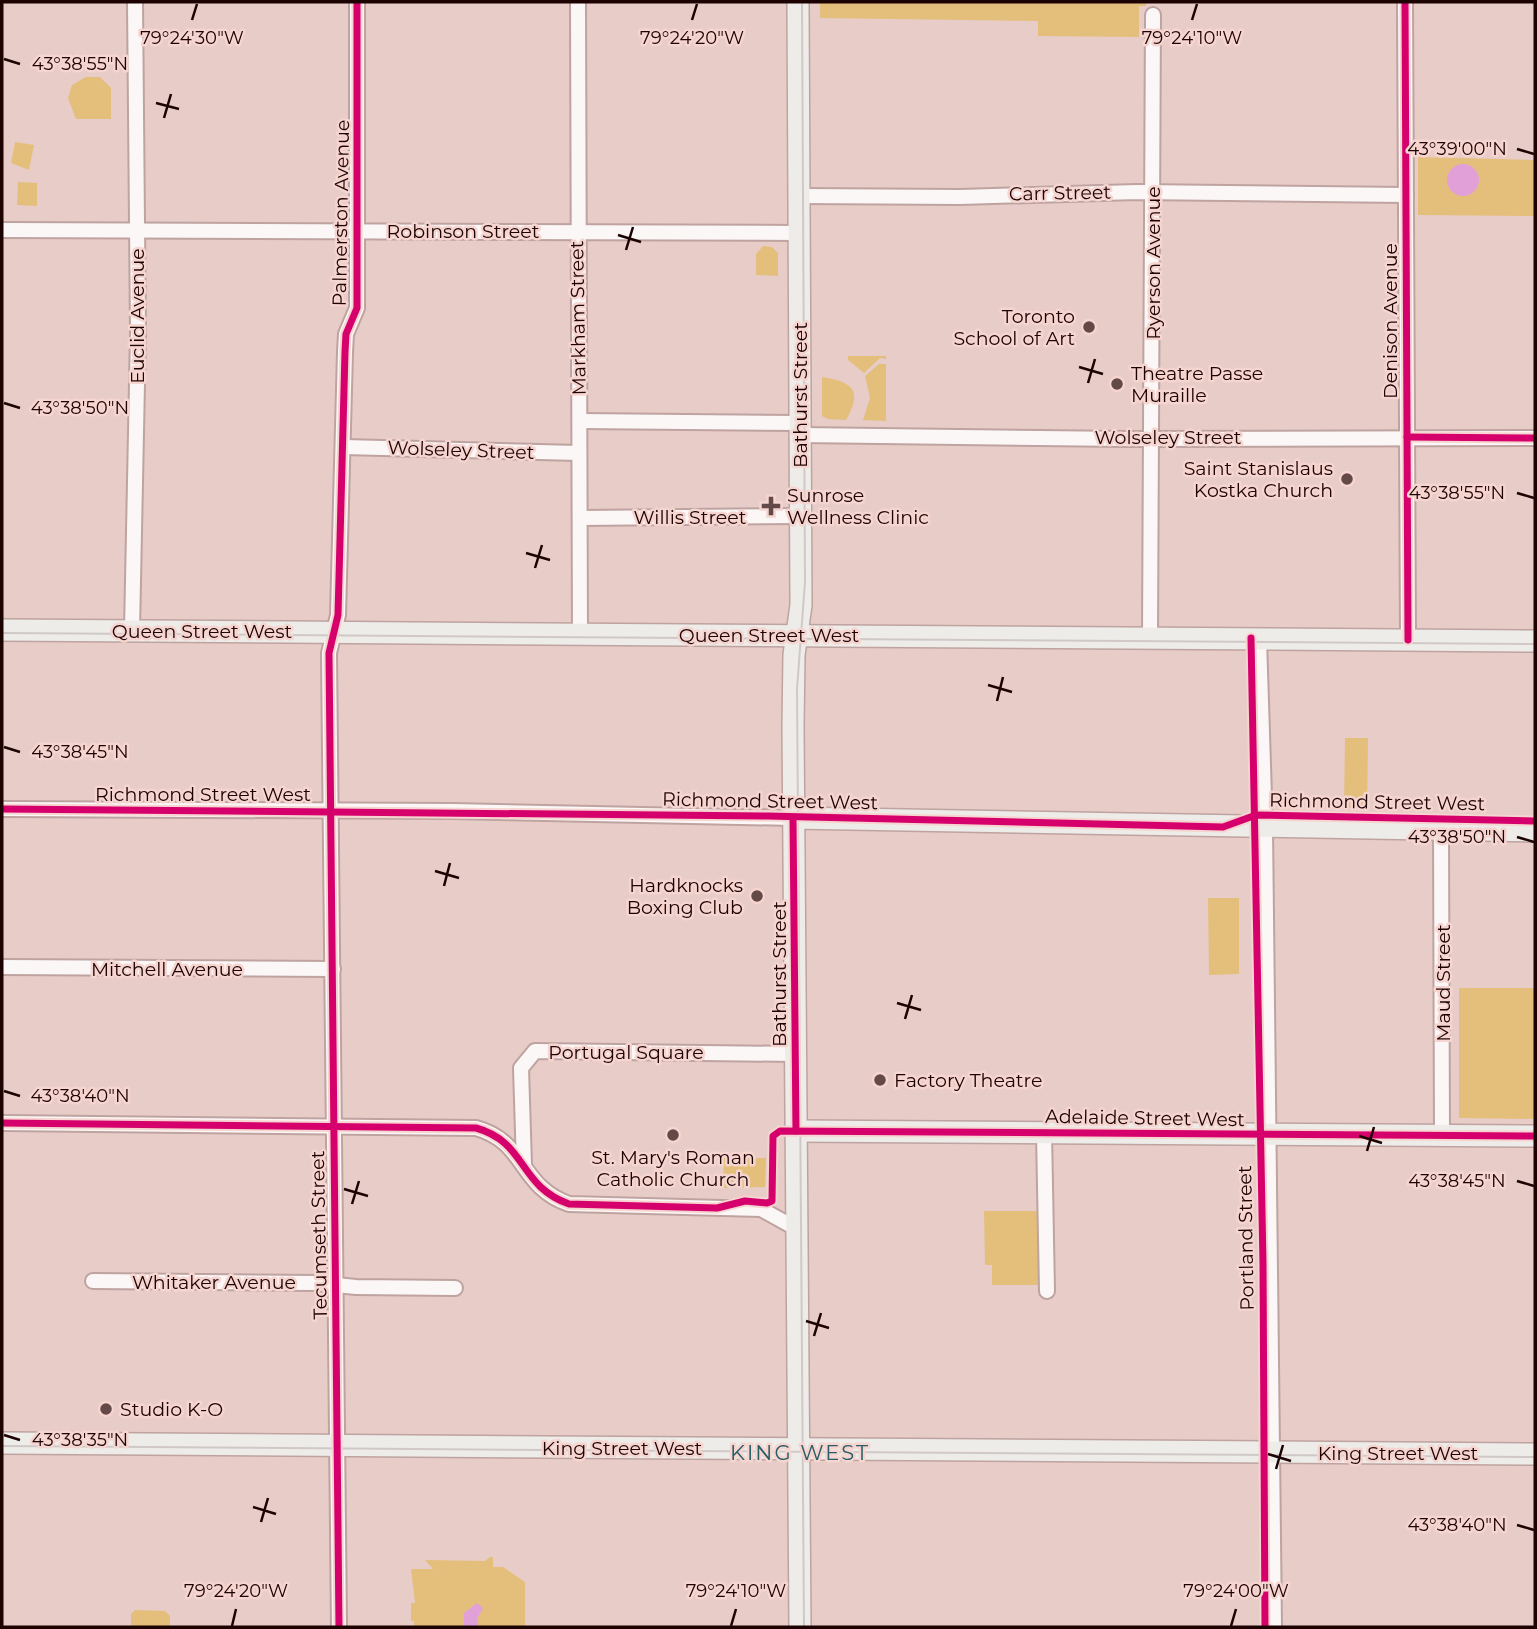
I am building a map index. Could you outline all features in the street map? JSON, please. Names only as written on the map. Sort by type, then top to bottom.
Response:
[{"type":"main road","name":"Bathurst Street","points":[[798,2],[801,604],[797,635],[793,818],[800,1627]]},
{"type":"main road","name":"Queen Street West","points":[[2,630],[1535,641]]},
{"type":"main road","name":"Richmond Street West","points":[[793,818],[1535,831]]},
{"type":"main road","name":"Adelaide Street West","points":[[796,1131],[1535,1136]]},
{"type":"main road","name":"King Street West","points":[[2,1443],[1535,1454]]},
{"type":"street","name":"Euclid Avenue","points":[[132,631],[137,230],[135,2]]},
{"type":"street","name":"Palmerston Avenue","points":[[334,632],[338,615],[346,334],[357,308],[357,2]]},
{"type":"street","name":"Markham Street","points":[[578,2],[580,635]]},
{"type":"street","name":"Denison Avenue","points":[[1405,2],[1408,640]]},
{"type":"street","name":"Ryerson Avenue","points":[[1150,637],[1153,15]]},
{"type":"street","name":"Carr Street","points":[[799,196],[1153,192],[1406,195]]},
{"type":"street","name":"Robinson Street","points":[[2,230],[578,230],[799,233]]},
{"type":"street","name":"Wolseley Street","points":[[580,421],[1153,437],[1535,438]]},
{"type":"street","name":"Wolseley Street","points":[[344,447],[579,453]]},
{"type":"street","name":"Willis Street","points":[[580,518],[800,516]]},
{"type":"street","name":"Tecumseth Street","points":[[334,632],[329,653],[336,1542],[339,1627]]},
{"type":"street","name":"Portland Street","points":[[1259,639],[1265,828],[1274,1627]]},
{"type":"street","name":"Richmond Street West","points":[[2,809],[331,810],[793,818]]},
{"type":"street","name":"Maud Street","points":[[1441,831],[1442,1136]]},
{"type":"street","name":"Mitchell Avenue","points":[[2,967],[333,969]]},
{"type":"street","name":"Portugal Square","points":[[524,1166],[521,1068],[535,1051],[796,1054]]},
{"type":"street","points":[[2,1123],[476,1128],[489,1131],[512,1147],[535,1184],[550,1198],[569,1204],[761,1209],[797,1229]]},
{"type":"street","points":[[1044,1133],[1046,1291]]},
{"type":"street","name":"Whitaker Avenue","points":[[93,1281],[455,1288]]},
{"type":"shaded area","points":[[820,2],[1146,2],[1146,6],[1139,6],[1139,37],[1038,36],[1038,21],[820,18]]},
{"type":"shaded area","points":[[86,77],[100,77],[111,88],[111,119],[76,119],[68,98],[72,85]]},
{"type":"shaded area","points":[[15,142],[34,145],[29,170],[11,163]]},
{"type":"shaded area","points":[[1418,157],[1535,160],[1535,216],[1418,215]]},
{"type":"shaded area","points":[[1463,164],[1474,169],[1479,180],[1474,191],[1463,196],[1452,191],[1447,180],[1452,169]]},
{"type":"shaded area","points":[[18,182],[37,183],[37,206],[17,205]]},
{"type":"shaded area","points":[[763,246],[772,247],[778,253],[778,276],[756,275],[756,254]]},
{"type":"shaded area","points":[[848,356],[886,356],[886,359],[880,358],[864,373],[848,360]]},
{"type":"shaded area","points":[[879,364],[886,364],[886,421],[863,420],[870,398],[865,376]]},
{"type":"shaded area","points":[[822,377],[841,382],[852,389],[854,401],[846,420],[822,416]]},
{"type":"shaded area","points":[[1345,738],[1368,738],[1367,808],[1344,808]]},
{"type":"shaded area","points":[[1208,898],[1239,898],[1239,974],[1209,975]]},
{"type":"shaded area","points":[[1459,988],[1535,988],[1535,1119],[1459,1118]]},
{"type":"shaded area","points":[[724,1158],[766,1158],[765,1187],[723,1188]]},
{"type":"shaded area","points":[[984,1211],[1038,1211],[1038,1285],[992,1285],[992,1265],[985,1265]]},
{"type":"shaded area","points":[[493,1557],[493,1567],[503,1567],[525,1582],[525,1627],[414,1627],[414,1621],[411,1621],[411,1603],[415,1603],[411,1569],[433,1569],[425,1560],[485,1561]]},
{"type":"shaded area","points":[[477,1603],[483,1608],[477,1619],[478,1627],[464,1627],[464,1613]]},
{"type":"shaded area","points":[[135,1610],[165,1611],[170,1616],[170,1627],[131,1627],[131,1614]]},
{"type":"tram line","points":[[802,2],[805,582],[797,689],[804,1627]]},
{"type":"tram line","points":[[2,633],[1535,644]]},
{"type":"tram line","points":[[2,1446],[1535,1457]]},
{"type":"cycle path","points":[[339,1627],[329,653],[338,615],[346,334],[357,308],[357,2]]},
{"type":"cycle path","points":[[1405,2],[1408,640]]},
{"type":"cycle path","points":[[1407,437],[1535,438]]},
{"type":"cycle path","points":[[1251,638],[1263,1264],[1265,1627]]},
{"type":"cycle path","points":[[2,809],[768,816],[1223,827],[1256,815],[1535,821]]},
{"type":"cycle path","points":[[793,818],[796,1131]]},
{"type":"cycle path","points":[[2,1123],[476,1128],[505,1143],[540,1186],[552,1196],[569,1204],[717,1208],[745,1201],[772,1201],[773,1136],[780,1131],[1535,1136]]},
{"type":"place","name":"Toronto School of Art","points":[[1089,327]]},
{"type":"place","name":"Theatre Passe Muraille","points":[[1117,384]]},
{"type":"place","name":"Saint Stanislaus Kostka Church","points":[[1347,479]]},
{"type":"place","name":"Sunrose Wellness Clinic","points":[[771,506]]},
{"type":"place","name":"Hardknocks Boxing Club","points":[[757,896]]},
{"type":"place","name":"Factory Theatre","points":[[880,1080]]},
{"type":"place","name":"St. Mary's Roman Catholic Church","points":[[673,1135]]},
{"type":"place","name":"Studio K-O","points":[[106,1409]]},
{"type":"district","name":"KING WEST","points":[[800,1452]]}]
